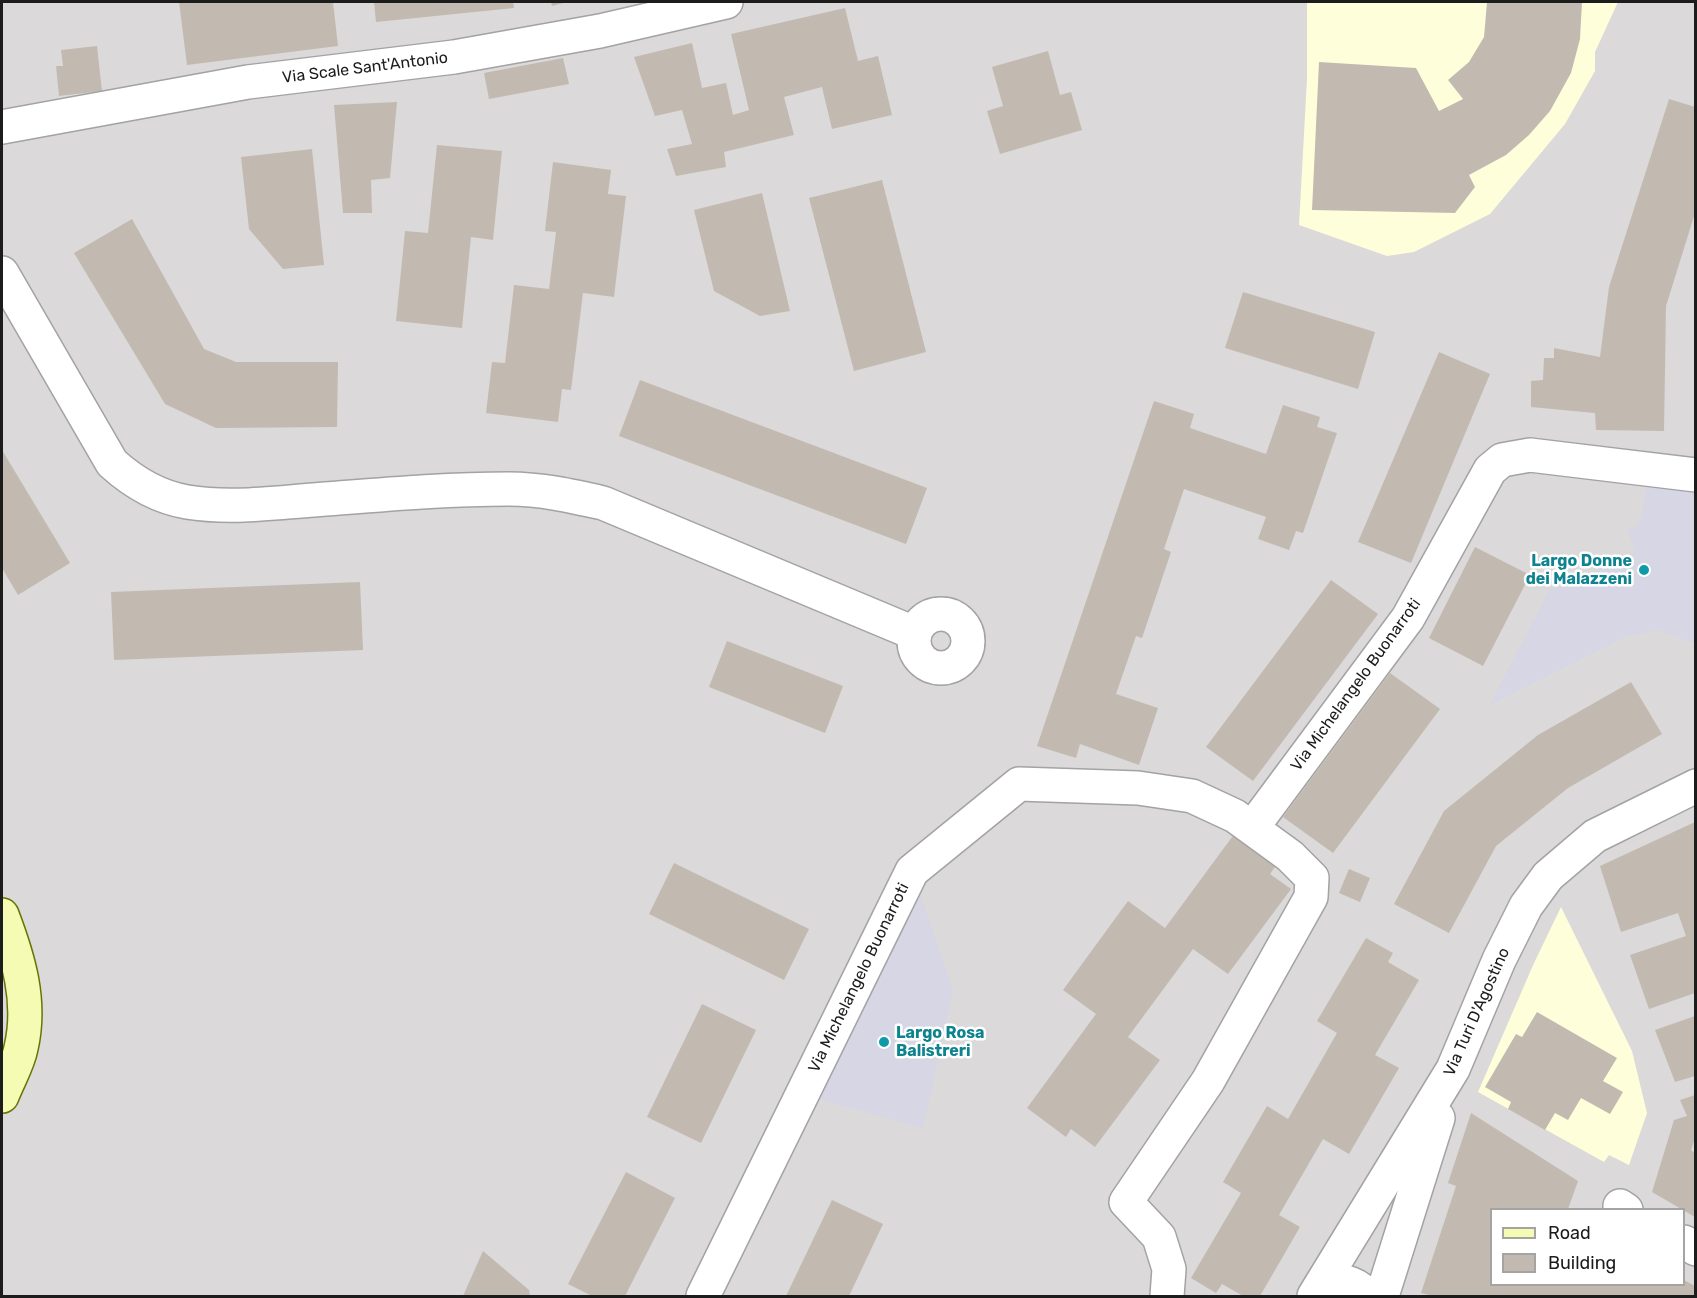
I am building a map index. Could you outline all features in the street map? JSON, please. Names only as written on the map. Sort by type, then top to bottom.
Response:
[{"type":"street","name":"Via Scale Sant'Antonio","points":[[2,127],[248,82],[454,57],[600,31],[726,2]]},
{"type":"street","points":[[2,273],[112,463],[131,480],[154,492],[186,502],[228,506],[377,495],[511,489],[557,492],[603,503],[914,633]]},
{"type":"street","name":"Via Michelangelo Buonarroti","points":[[1252,828],[1408,618],[1490,470],[1502,460],[1530,455],[1695,475]]},
{"type":"street","name":"Via Michelangelo Buonarroti","points":[[703,1296],[912,871],[1019,784],[1138,788],[1192,796],[1235,816],[1290,856],[1312,878],[1311,897],[1208,1081],[1126,1202],[1159,1238],[1168,1269],[1167,1296]]},
{"type":"street","name":"Via Turi D'Agostino","points":[[1320,1287],[1453,1069],[1499,960],[1526,906],[1548,876],[1595,836],[1695,786]]},
{"type":"street","points":[[2,915],[15,951],[26,1008],[21,1049],[2,1096]]},
{"type":"street","points":[[1382,1296],[1453,1069]]},
{"type":"street","points":[[1320,1287],[1350,1282],[1367,1296]]},
{"type":"shaded area","points":[[2,2],[1695,2],[1695,1296],[2,1296]]},
{"type":"shaded area","points":[[1307,2],[1618,2],[1595,52],[1595,71],[1565,124],[1490,214],[1414,252],[1387,256],[1299,225],[1307,79]]},
{"type":"shaded area","name":"Largo Donne dei Malazzeni","points":[[1650,469],[1695,475],[1695,643],[1658,630],[1628,636],[1490,705],[1550,589],[1636,552],[1628,531],[1641,522]]},
{"type":"shaded area","name":"Largo Rosa Balistreri","points":[[912,871],[953,991],[923,1128],[801,1094]]},
{"type":"shaded area","points":[[1561,907],[1632,1051],[1647,1113],[1629,1165],[1609,1155],[1604,1162],[1478,1092]]},
{"type":"building","points":[[179,2],[333,2],[338,46],[187,65]]},
{"type":"building","points":[[374,2],[513,2],[514,8],[376,22]]},
{"type":"building","points":[[551,2],[567,2],[552,6]]},
{"type":"building","points":[[1487,2],[1582,2],[1580,39],[1571,73],[1550,111],[1529,135],[1506,155],[1469,175],[1475,187],[1455,213],[1312,210],[1319,62],[1416,68],[1439,111],[1463,99],[1448,80],[1469,62],[1484,37]]},
{"type":"building","points":[[845,8],[858,61],[878,56],[892,115],[832,129],[822,87],[784,97],[794,135],[724,152],[726,167],[676,176],[667,149],[692,144],[682,110],[655,116],[634,57],[692,43],[702,88],[726,83],[733,115],[749,110],[731,34]]},
{"type":"building","points":[[97,46],[102,91],[59,96],[56,66],[63,66],[61,50]]},
{"type":"building","points":[[1048,51],[1060,95],[1071,92],[1082,130],[1000,154],[987,111],[1003,106],[992,67]]},
{"type":"building","points":[[563,58],[569,84],[489,99],[484,73]]},
{"type":"building","points":[[1669,99],[1695,107],[1695,213],[1666,306],[1664,431],[1596,430],[1595,413],[1531,407],[1531,381],[1543,380],[1544,358],[1554,358],[1554,348],[1600,357],[1609,287]]},
{"type":"building","points":[[397,102],[390,178],[371,180],[372,213],[343,213],[334,105]]},
{"type":"building","points":[[437,145],[502,151],[493,240],[471,237],[462,328],[396,321],[405,231],[428,233]]},
{"type":"building","points":[[312,149],[324,265],[283,269],[249,229],[241,157]]},
{"type":"building","points":[[553,162],[611,170],[608,194],[626,196],[614,297],[583,293],[571,390],[562,389],[558,422],[486,413],[492,362],[505,363],[514,285],[549,289],[556,232],[545,231]]},
{"type":"building","points":[[882,180],[926,352],[854,371],[809,198]]},
{"type":"building","points":[[762,193],[790,311],[760,316],[714,291],[694,210]]},
{"type":"building","points":[[132,219],[204,349],[236,362],[338,362],[337,427],[216,428],[165,404],[74,253]]},
{"type":"building","points":[[1243,292],[1375,332],[1358,389],[1225,348]]},
{"type":"building","points":[[1439,352],[1490,374],[1411,563],[1358,542]]},
{"type":"building","points":[[640,380],[927,488],[906,544],[619,436]]},
{"type":"building","points":[[1154,401],[1194,414],[1190,428],[1266,454],[1283,405],[1320,417],[1317,427],[1337,433],[1303,533],[1296,531],[1289,550],[1258,539],[1266,517],[1184,489],[1164,549],[1171,552],[1142,638],[1136,636],[1116,694],[1158,708],[1139,765],[1080,744],[1076,758],[1037,746]]},
{"type":"building","points":[[2,450],[70,563],[18,595],[2,568]]},
{"type":"building","points":[[1475,547],[1530,575],[1483,666],[1429,638]]},
{"type":"building","points":[[1331,580],[1378,614],[1253,781],[1206,747]]},
{"type":"building","points":[[360,582],[363,650],[114,660],[111,592]]},
{"type":"building","points":[[727,641],[843,686],[825,733],[709,687]]},
{"type":"building","points":[[1390,673],[1440,709],[1333,853],[1283,817]]},
{"type":"building","points":[[1631,682],[1662,734],[1568,788],[1496,846],[1449,933],[1394,904],[1444,811],[1538,735]]},
{"type":"building","points":[[1695,822],[1695,993],[1649,1009],[1630,955],[1686,936],[1678,913],[1621,932],[1600,866]]},
{"type":"building","points":[[1235,833],[1277,864],[1270,874],[1291,889],[1228,974],[1193,949],[1128,1037],[1160,1060],[1095,1147],[1071,1129],[1066,1137],[1027,1108],[1096,1014],[1063,990],[1128,901],[1165,928]]},
{"type":"building","points":[[674,863],[809,929],[784,980],[649,914]]},
{"type":"building","points":[[1349,869],[1370,878],[1360,902],[1339,893]]},
{"type":"building","points":[[1366,938],[1393,953],[1388,962],[1419,980],[1375,1055],[1399,1068],[1349,1154],[1323,1139],[1279,1215],[1300,1227],[1260,1296],[1243,1296],[1222,1284],[1216,1293],[1191,1278],[1241,1193],[1223,1182],[1267,1106],[1288,1119],[1337,1033],[1317,1021]]},
{"type":"building","points":[[702,1004],[756,1030],[701,1143],[647,1117]]},
{"type":"building","points":[[1537,1012],[1617,1058],[1603,1081],[1623,1092],[1610,1114],[1581,1098],[1568,1120],[1555,1113],[1545,1130],[1508,1109],[1511,1102],[1485,1087],[1516,1034],[1522,1037]]},
{"type":"building","points":[[1695,1016],[1695,1076],[1675,1082],[1655,1030]]},
{"type":"building","points":[[1695,1095],[1695,1138],[1691,1150],[1695,1153],[1695,1217],[1685,1211],[1685,1208],[1680,1208],[1652,1192],[1674,1120],[1687,1116],[1680,1100]]},
{"type":"building","points":[[1471,1113],[1578,1181],[1568,1208],[1490,1208],[1490,1286],[1685,1286],[1685,1281],[1695,1286],[1695,1296],[1433,1296],[1421,1293],[1456,1186],[1448,1183]]},
{"type":"building","points":[[626,1172],[675,1198],[625,1296],[592,1296],[568,1284]]},
{"type":"building","points":[[832,1200],[883,1224],[849,1296],[786,1296]]},
{"type":"building","points":[[483,1251],[529,1290],[530,1296],[463,1296]]},
{"type":"place","name":"Largo Donne dei Malazzeni","points":[[1644,570]]},
{"type":"place","name":"Largo Rosa Balistreri","points":[[884,1042]]}]
